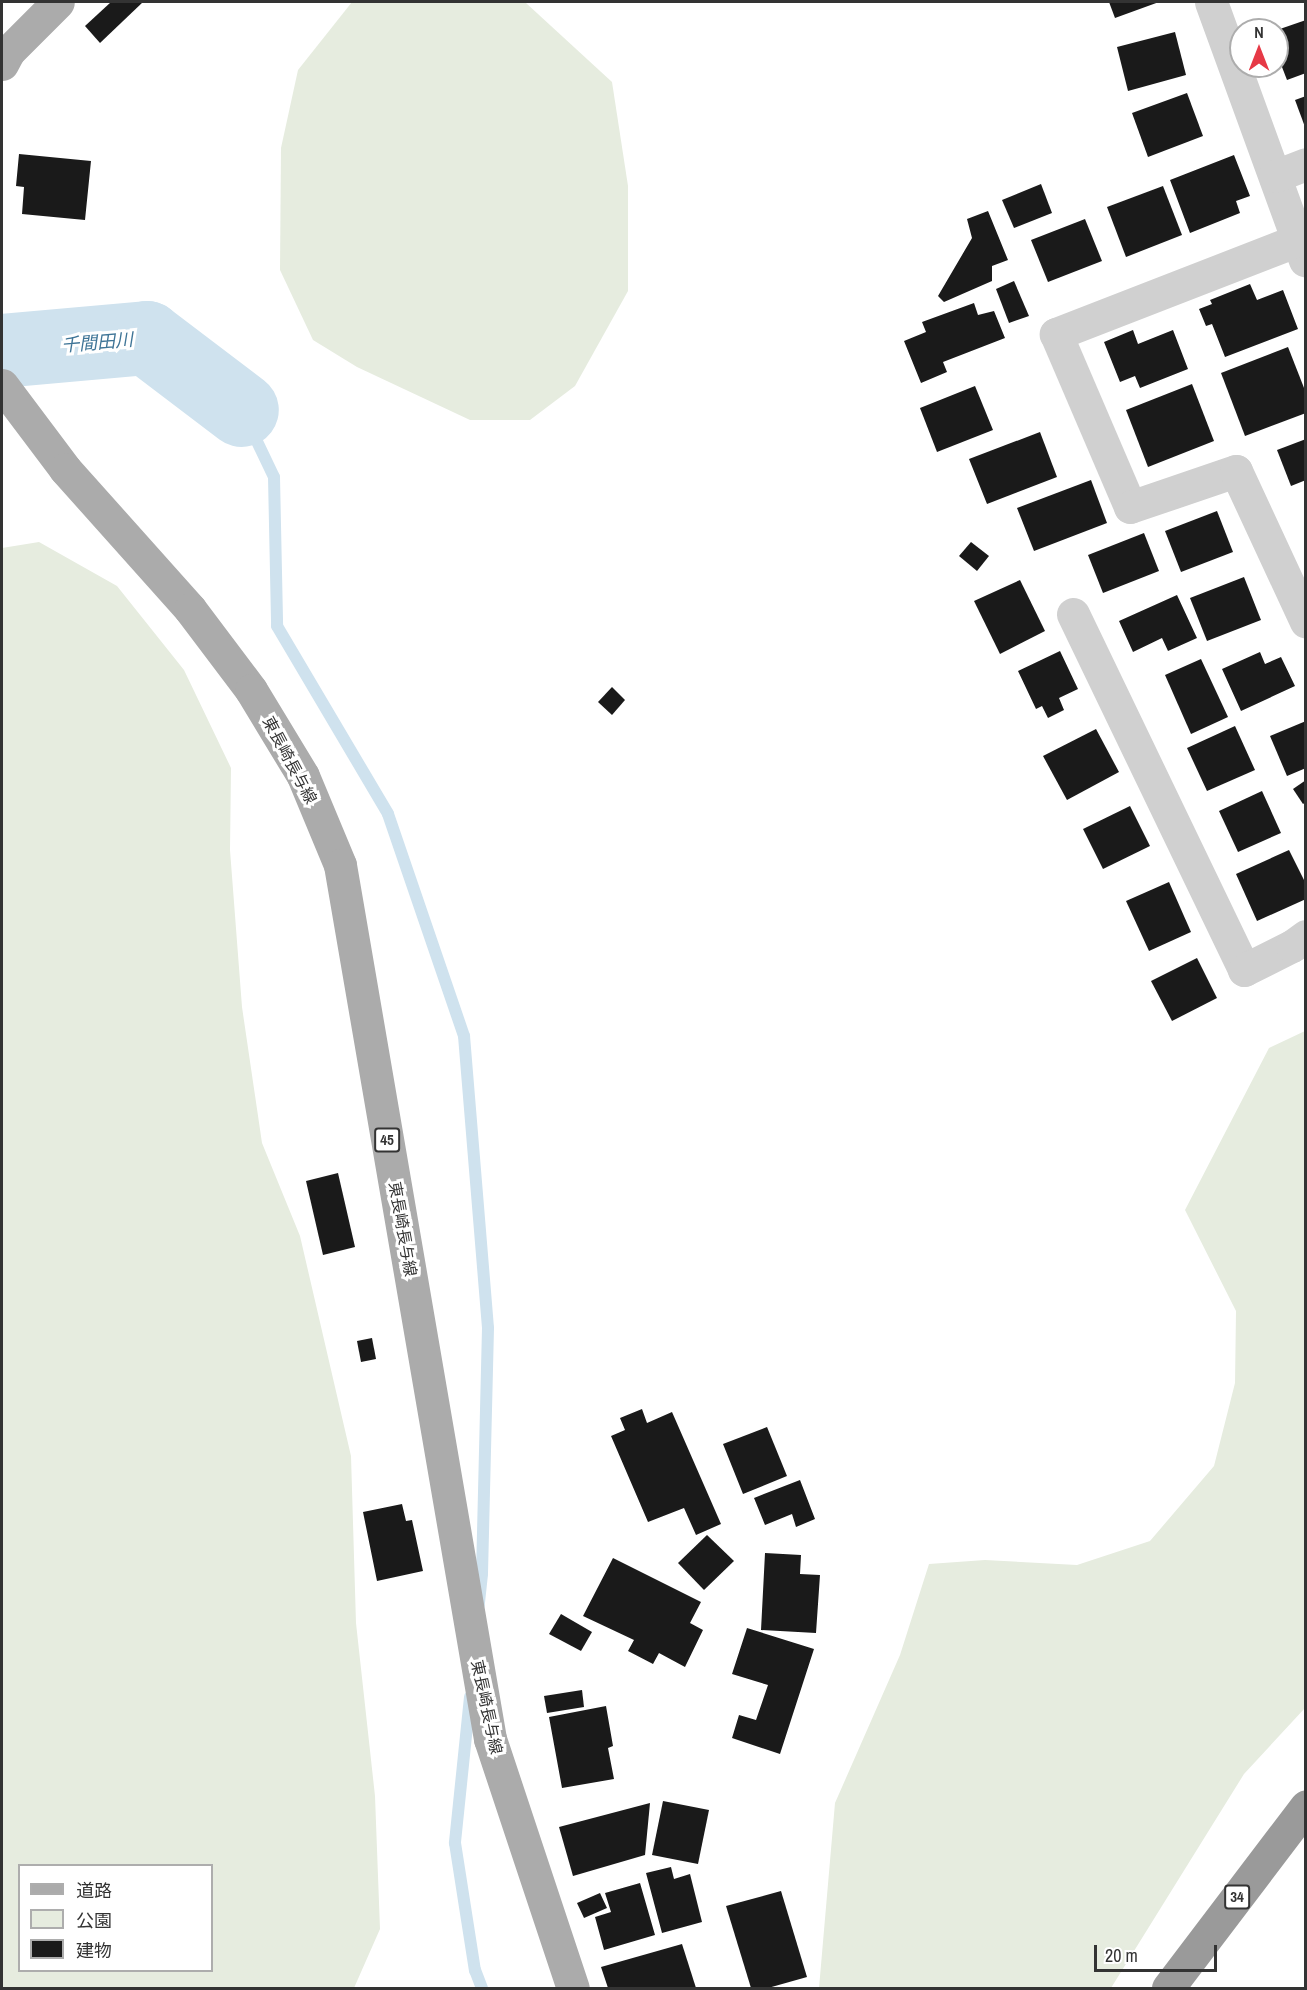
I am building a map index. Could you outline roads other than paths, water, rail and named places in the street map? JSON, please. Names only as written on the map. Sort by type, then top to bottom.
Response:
[{"type":"highway","name":"34","points":[[1168,1989],[1305,1806]]},
{"type":"main road","points":[[2,64],[9,51],[58,2]]},
{"type":"main road","name":"東長崎長与線","points":[[2,385],[65,469],[190,609],[251,690],[303,776],[340,865],[490,1739],[573,1989]]},
{"type":"street","points":[[1211,2],[1302,251],[1056,334],[1130,507],[1236,471],[1305,622]]},
{"type":"street","points":[[1275,176],[1305,164]]},
{"type":"street","points":[[1073,614],[1244,970],[1292,946],[1305,936]]},
{"type":"waterway","name":"千間田川","points":[[2,351],[147,338],[242,410]]},
{"type":"waterway","points":[[242,410],[274,477],[277,626],[388,814],[464,1036],[488,1328],[482,1574],[479,1605]]},
{"type":"waterway","points":[[470,1697],[455,1843],[475,1970],[482,1988]]}]
